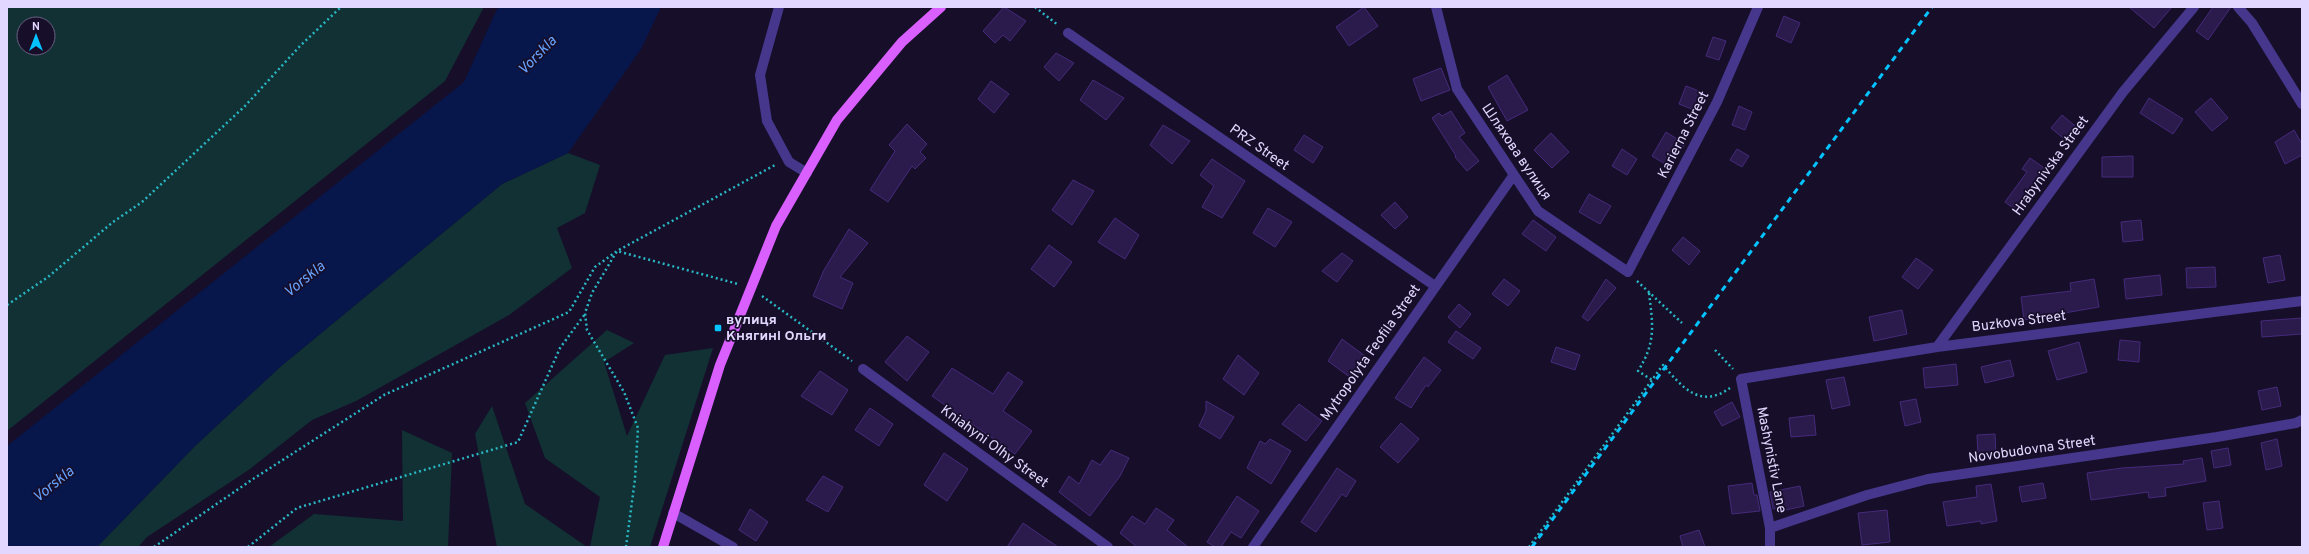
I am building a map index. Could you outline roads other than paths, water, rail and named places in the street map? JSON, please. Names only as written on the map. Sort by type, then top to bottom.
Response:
[{"type":"main road","points":[[663,547],[720,365],[776,226],[837,120],[902,42],[941,7]]},
{"type":"street","points":[[779,7],[760,75],[767,121],[789,162],[806,173]]},
{"type":"street","name":"Шляхова вулиця","points":[[1436,7],[1457,89],[1513,176],[1538,211],[1628,272]]},
{"type":"street","name":"Karierna Street","points":[[1628,272],[1717,102],[1758,7]]},
{"type":"street","name":"Hrabynivska Street","points":[[1937,347],[2122,92],[2194,7]]},
{"type":"street","points":[[2238,7],[2252,23],[2302,104]]},
{"type":"street","name":"PRZ Street","points":[[1068,33],[1435,286]]},
{"type":"street","name":"Mytropolyta Feofila Street","points":[[1253,547],[1513,176]]},
{"type":"street","name":"Buzkova Street","points":[[1741,380],[1937,347],[2302,301]]},
{"type":"street","name":"Kniahyni Olhy Street","points":[[863,369],[1108,547]]},
{"type":"street","name":"Mashynistiv Lane","points":[[1741,380],[1770,528],[1770,547]]},
{"type":"street","name":"Novobudovna Street","points":[[1770,528],[1867,495],[1928,479],[2217,437],[2296,423],[2302,420]]},
{"type":"street","points":[[673,513],[733,547]]},
{"type":"water","name":"Vorskla","points":[[498,7],[661,7],[641,49],[568,153],[502,184],[280,367],[195,446],[97,547],[7,547],[7,446],[464,82]]},
{"type":"railway","points":[[1532,547],[1932,7]]},
{"type":"place","name":"вулиця Княгині Ольги","points":[[718,328]]}]
